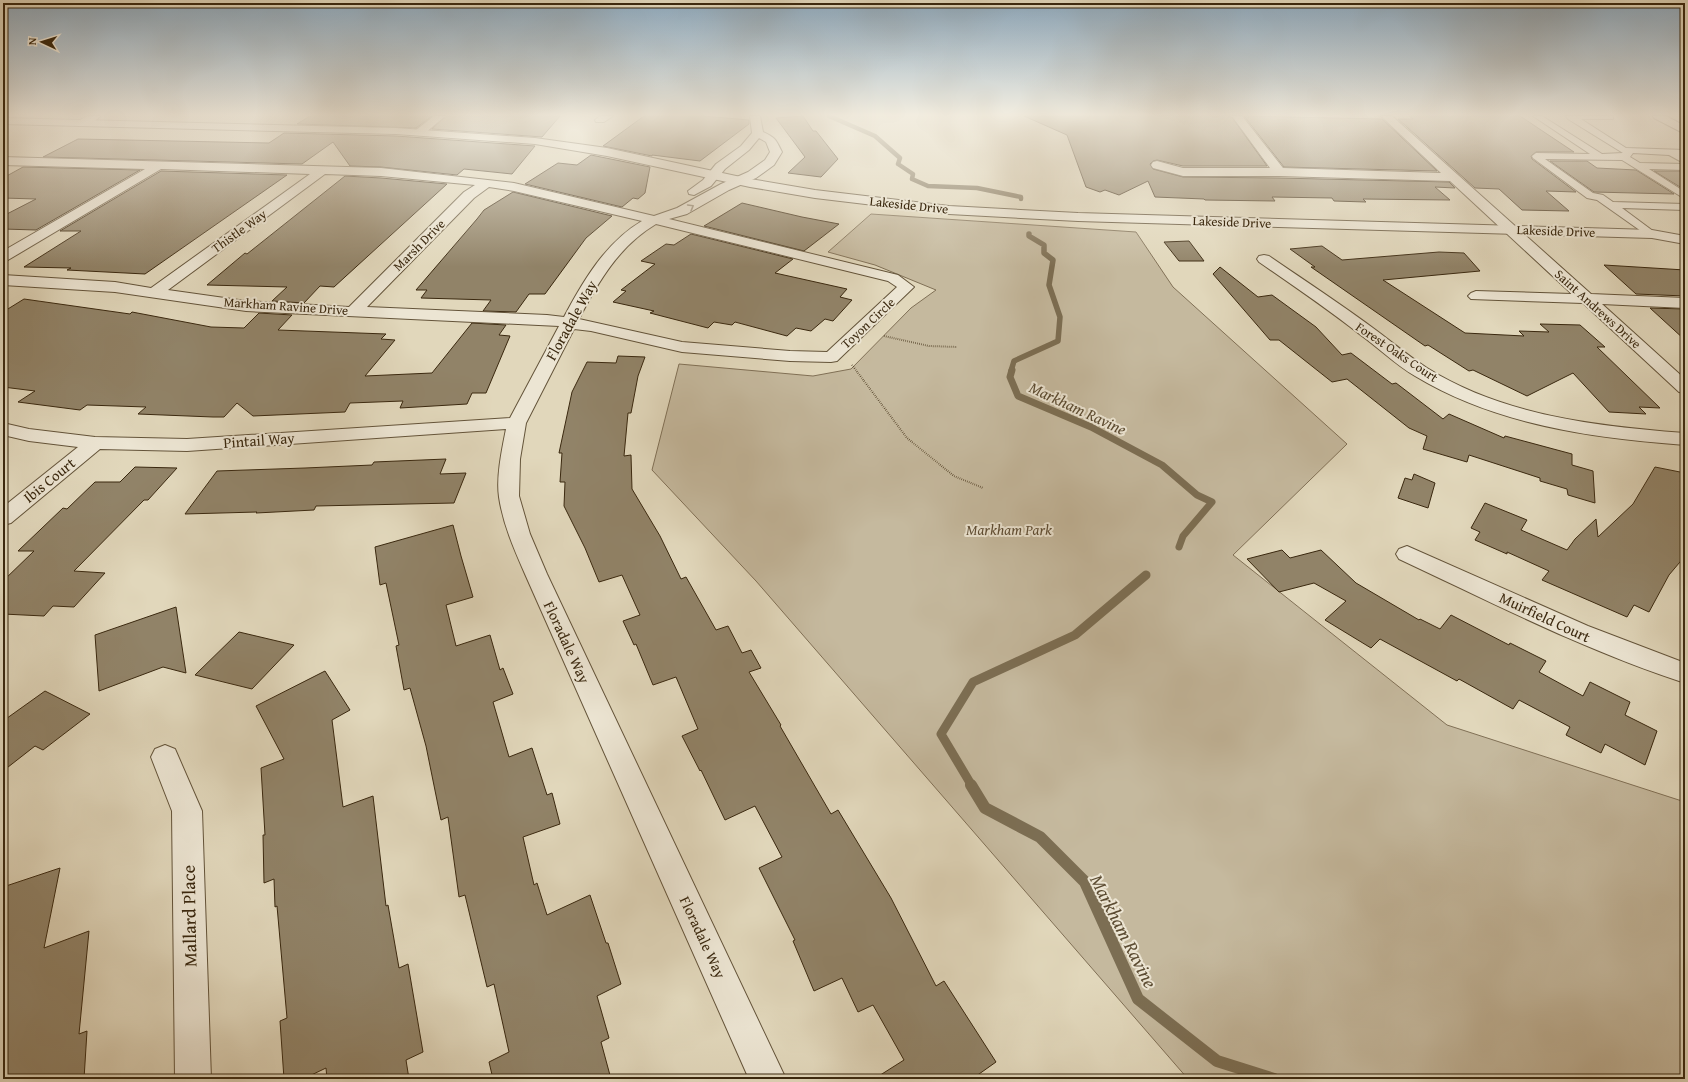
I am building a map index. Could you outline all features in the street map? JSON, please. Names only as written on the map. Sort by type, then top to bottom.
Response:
[{"type":"street","points":[[3,257],[157,166]]},
{"type":"street","points":[[209,166],[381,172],[487,183],[514,187],[654,220]]},
{"type":"street","name":"Lakeside Drive","points":[[678,166],[739,180],[815,194],[949,210],[1078,217],[1652,234],[1685,240]]},
{"type":"street","name":"Floradale Way","points":[[654,220],[666,207],[707,183],[721,166]]},
{"type":"street","name":"Floradale Way","points":[[764,166],[752,175],[739,180],[682,211],[654,220],[640,228],[627,238],[607,260],[588,286],[517,423],[510,458],[510,496],[519,534],[539,581],[768,1079]]},
{"type":"street","points":[[1163,166],[1183,172],[1279,172],[1453,176]]},
{"type":"street","points":[[1275,166],[1279,172]]},
{"type":"street","name":"Saint Andrews Drive","points":[[1442,166],[1685,388]]},
{"type":"street","name":"Thistle Way","points":[[155,292],[323,170]]},
{"type":"street","name":"Marsh Drive","points":[[354,311],[469,195],[487,183]]},
{"type":"street","name":"Toyon Circle","points":[[570,322],[682,347],[790,356],[831,357],[906,287],[893,278],[654,220]]},
{"type":"street","name":"Lakeside Drive","points":[[1652,234],[1685,228]]},
{"type":"street","name":"Forest Oaks Court","points":[[1264,259],[1421,371],[1480,400],[1518,413],[1588,430],[1635,436],[1685,439]]},
{"type":"street","name":"Markham Ravine Drive","points":[[3,280],[115,287],[246,306],[570,322]]},
{"type":"street","points":[[1476,296],[1685,303]]},
{"type":"street","name":"Pintail Way","points":[[3,430],[95,443],[187,445],[517,423]]},
{"type":"street","name":"Ibis Court","points":[[3,518],[95,443]]},
{"type":"street","name":"Muirfield Court","points":[[1407,554],[1589,637],[1644,659],[1685,673]]},
{"type":"street","name":"Mallard Place","points":[[165,757],[187,811],[193,1079]]},
{"type":"lane","points":[[1550,166],[1590,196],[1600,196],[1652,234]]},
{"type":"lane","points":[[1639,166],[1685,196]]},
{"type":"lane","points":[[1661,166],[1685,167]]},
{"type":"lane","points":[[1612,205],[1685,207]]},
{"type":"path","points":[[860,330],[914,344],[945,348],[957,347]]},
{"type":"path","points":[[831,357],[853,366],[907,438],[954,476],[983,488]]},
{"type":"green space","name":"Markham Park","points":[[871,214],[1136,232],[1173,287],[1347,444],[1233,555],[1447,725],[1685,802],[1685,1079],[1188,1079],[756,581],[652,470],[679,364],[813,376],[851,369],[911,308],[936,290],[875,265],[828,252]]},
{"type":"building","points":[[365,166],[518,166],[512,174],[464,169],[457,175]]},
{"type":"building","points":[[553,166],[650,167],[645,193],[638,199],[633,198],[622,207],[525,184]]},
{"type":"building","points":[[795,166],[831,166],[821,177],[788,173]]},
{"type":"building","points":[[1079,166],[1151,166],[1153,169],[1183,177],[1449,182],[1455,188],[1435,187],[1450,200],[1363,199],[1366,202],[1334,201],[1332,198],[1272,197],[1275,201],[1205,200],[1155,197],[1148,181],[1119,195],[1105,190],[1100,192],[1086,187]]},
{"type":"building","points":[[1432,166],[1437,171],[1284,167]]},
{"type":"building","points":[[1451,166],[1542,166],[1576,192],[1546,191],[1569,211],[1522,210],[1499,189],[1475,188]]},
{"type":"building","points":[[1558,166],[1595,166],[1597,168],[1636,170],[1674,194],[1594,192]]},
{"type":"building","points":[[23,167],[140,170],[36,230],[3,229],[3,216],[36,199],[3,198],[3,178]]},
{"type":"building","points":[[161,171],[287,175],[145,274],[67,270],[71,268],[24,267],[81,231],[60,231]]},
{"type":"building","points":[[1654,171],[1685,171],[1685,190]]},
{"type":"building","points":[[345,176],[447,184],[334,287],[320,286],[304,303],[272,301],[287,287],[207,285],[245,253],[247,254]]},
{"type":"building","points":[[513,192],[612,216],[586,238],[545,294],[529,294],[516,312],[483,311],[491,300],[421,298],[427,290],[416,290],[484,210]]},
{"type":"building","points":[[742,203],[839,224],[804,251],[704,226]]},
{"type":"building","points":[[691,234],[793,259],[775,273],[847,289],[840,297],[852,300],[833,321],[825,319],[811,331],[796,328],[787,336],[735,322],[732,325],[714,322],[708,328],[650,313],[654,311],[613,302],[626,291],[621,290],[655,264],[641,261],[666,244],[674,245]]},
{"type":"building","points":[[1189,241],[1204,261],[1179,261],[1164,242]]},
{"type":"building","points":[[1322,246],[1342,260],[1439,252],[1464,253],[1480,271],[1383,280],[1465,333],[1524,336],[1519,331],[1549,332],[1540,324],[1580,325],[1605,347],[1597,347],[1660,408],[1639,407],[1646,414],[1609,412],[1573,373],[1527,396],[1473,370],[1469,371],[1428,345],[1425,346],[1311,267],[1315,267],[1290,249]]},
{"type":"building","points":[[1604,265],[1685,270],[1685,296],[1636,294]]},
{"type":"building","points":[[1220,267],[1258,297],[1272,295],[1316,327],[1342,355],[1351,353],[1392,384],[1396,383],[1443,419],[1449,414],[1504,438],[1505,436],[1572,454],[1572,465],[1593,471],[1595,503],[1568,495],[1567,489],[1540,481],[1540,478],[1469,455],[1467,462],[1423,449],[1427,436],[1409,428],[1347,379],[1332,382],[1279,340],[1270,340],[1213,274]]},
{"type":"building","points":[[24,299],[130,314],[132,312],[211,327],[244,328],[259,313],[292,315],[278,330],[386,334],[381,339],[395,340],[365,376],[432,373],[472,323],[506,325],[499,335],[510,336],[486,393],[472,393],[467,404],[400,408],[403,401],[350,403],[345,412],[253,416],[237,403],[224,417],[138,414],[146,407],[87,405],[80,410],[18,402],[35,391],[3,387],[3,312]]},
{"type":"building","points":[[1650,308],[1685,309],[1685,340]]},
{"type":"building","points":[[618,356],[645,357],[638,376],[631,413],[628,413],[624,456],[631,455],[632,489],[660,536],[681,579],[686,577],[716,630],[728,626],[742,653],[751,650],[761,668],[749,672],[781,725],[780,726],[831,814],[838,810],[891,898],[936,986],[944,981],[996,1062],[972,1079],[874,1079],[904,1060],[873,1005],[858,1012],[842,978],[814,991],[793,941],[795,940],[759,868],[782,857],[755,806],[725,820],[701,770],[700,771],[682,736],[698,729],[676,677],[653,685],[636,644],[634,645],[623,621],[640,615],[622,575],[599,582],[585,548],[564,506],[565,482],[560,482],[562,453],[559,453],[572,392],[587,362],[616,363]]},
{"type":"building","points":[[446,459],[440,474],[466,473],[454,503],[316,506],[314,510],[256,513],[257,512],[185,514],[217,471],[372,465],[374,462]]},
{"type":"building","points":[[135,467],[177,468],[148,500],[144,500],[74,571],[105,573],[74,607],[53,606],[44,616],[3,614],[3,581],[34,551],[18,551],[63,508],[67,509],[95,482],[120,482]]},
{"type":"building","points":[[1655,467],[1685,473],[1685,556],[1669,575],[1649,612],[1634,605],[1627,617],[1542,580],[1549,571],[1507,552],[1507,554],[1475,540],[1480,532],[1471,528],[1485,503],[1527,520],[1521,530],[1567,550],[1575,539],[1596,519],[1598,537],[1633,504]]},
{"type":"building","points":[[1414,474],[1435,483],[1428,508],[1398,498],[1405,478],[1412,480]]},
{"type":"building","points":[[453,525],[473,597],[446,605],[456,646],[490,635],[500,670],[503,668],[513,694],[493,702],[509,757],[532,748],[547,795],[552,793],[560,824],[523,837],[534,885],[537,883],[547,915],[590,895],[606,943],[608,943],[621,984],[597,996],[609,1038],[601,1042],[611,1079],[493,1079],[489,1062],[509,1052],[494,984],[487,987],[465,895],[459,897],[448,817],[441,820],[426,746],[410,688],[404,690],[396,646],[399,645],[386,583],[380,585],[375,547]]},
{"type":"building","points":[[1282,550],[1290,558],[1321,550],[1356,583],[1419,620],[1420,619],[1440,629],[1451,615],[1509,645],[1510,643],[1546,661],[1539,672],[1583,696],[1590,682],[1630,702],[1625,715],[1657,731],[1645,765],[1605,744],[1601,753],[1566,735],[1570,727],[1519,700],[1513,709],[1459,679],[1457,681],[1380,639],[1371,648],[1325,620],[1346,601],[1314,583],[1279,592],[1247,559]]},
{"type":"building","points":[[176,607],[186,673],[163,667],[99,691],[95,635]]},
{"type":"building","points":[[239,632],[294,645],[252,689],[195,675]]},
{"type":"building","points":[[325,671],[350,710],[332,720],[343,807],[373,796],[386,906],[388,905],[399,968],[408,964],[423,1052],[406,1060],[409,1079],[327,1079],[326,1068],[303,1079],[284,1079],[280,1021],[287,1018],[277,906],[275,907],[274,879],[264,883],[263,835],[265,835],[261,768],[284,759],[256,706]]},
{"type":"building","points":[[45,691],[90,714],[43,750],[35,746],[3,771],[3,721]]},
{"type":"building","points":[[60,868],[44,948],[89,931],[79,1034],[87,1031],[84,1079],[3,1079],[3,887]]},
{"type":"waterway","name":"Markham Ravine","points":[[902,166],[913,174],[912,179],[928,186],[977,188],[1021,197],[1021,199]]},
{"type":"waterway","name":"Markham Ravine","points":[[1011,371],[1014,361],[1058,341],[1060,317],[1049,285],[1053,260],[1044,253],[1044,245],[1029,236],[1029,234]]},
{"type":"waterway","name":"Markham Ravine","points":[[1012,370],[1010,377],[1018,396],[1091,427],[1162,465],[1197,495],[1212,502],[1183,536],[1179,547]]},
{"type":"waterway","name":"Markham Ravine","points":[[972,786],[941,734],[973,682],[1075,635],[1146,575]]},
{"type":"waterway","name":"Markham Ravine","points":[[971,785],[985,808],[1040,837],[1085,882],[1138,999],[1217,1061],[1274,1079]]}]
